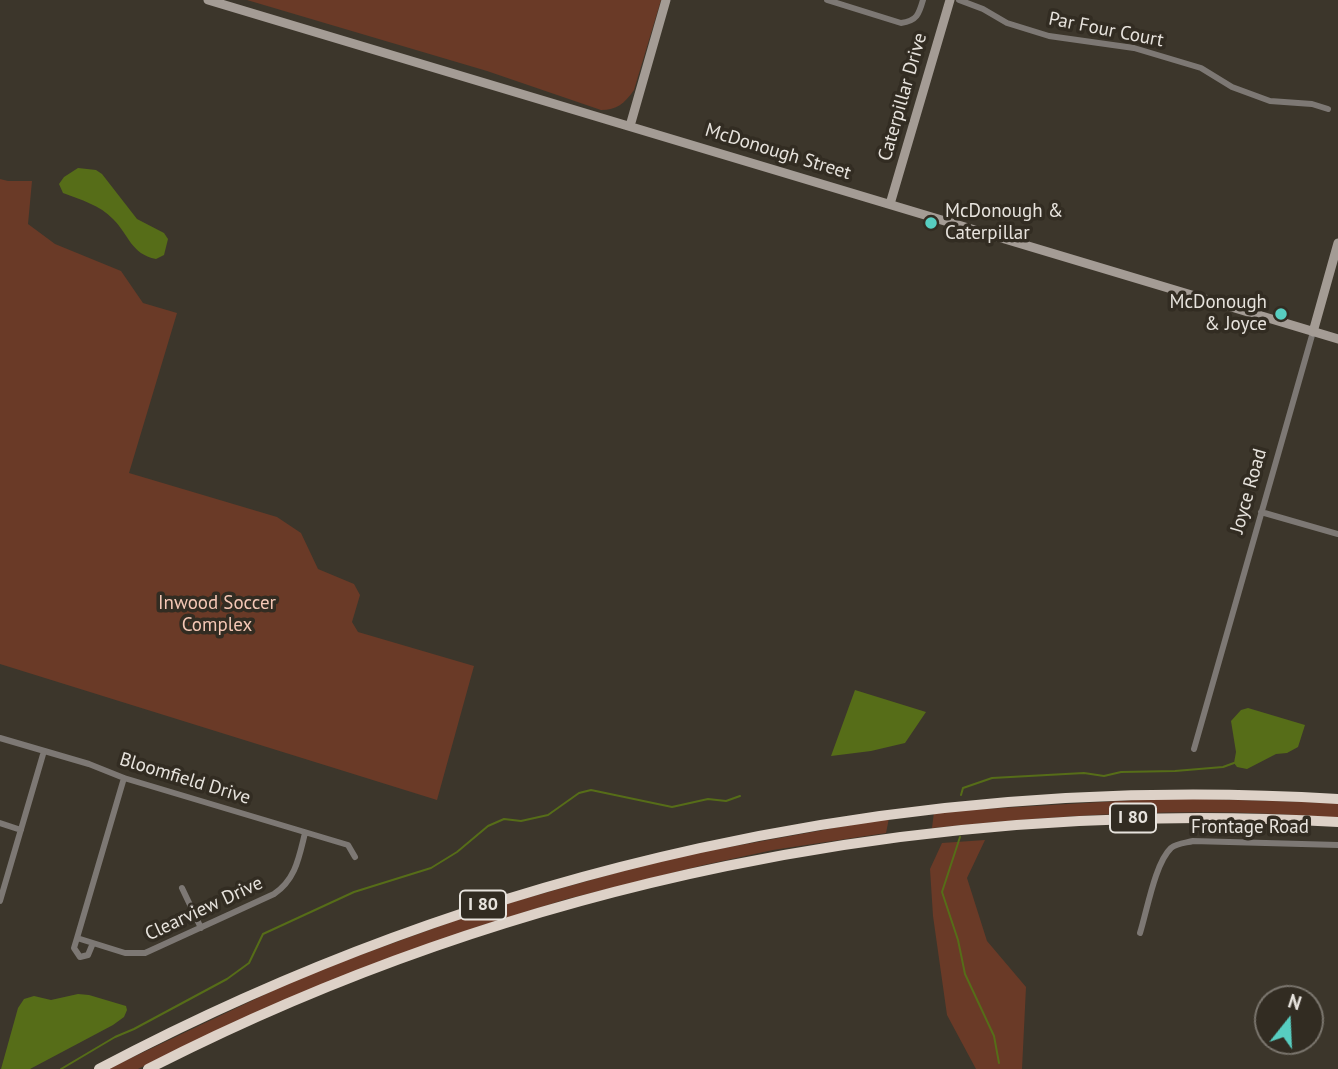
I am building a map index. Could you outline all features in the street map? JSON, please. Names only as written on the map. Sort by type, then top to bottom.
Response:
[{"type":"highway","name":"I 80","points":[[99,1069],[190,1022],[278,982],[384,940],[558,882],[664,855],[743,838],[891,813],[1029,800],[1135,795],[1252,795],[1338,799]]},
{"type":"highway","name":"I 80","points":[[148,1069],[242,1023],[407,956],[510,921],[602,894],[703,870],[821,847],[1019,824],[1138,818],[1338,822]]},
{"type":"street","name":"McDonough Street","points":[[208,0],[1338,339]]},
{"type":"street","points":[[630,126],[667,0]]},
{"type":"street","points":[[827,0],[901,23],[909,22],[919,15],[923,0]]},
{"type":"street","name":"Caterpillar Drive","points":[[890,204],[950,0]]},
{"type":"street","name":"Par Four Court","points":[[959,0],[983,9],[1007,23],[1049,36],[1118,45],[1151,53],[1201,68],[1232,86],[1270,101],[1312,104],[1328,109]]},
{"type":"street","points":[[1148,64],[1151,53]]},
{"type":"street","name":"Joyce Road","points":[[1194,749],[1338,243]]},
{"type":"street","points":[[1261,512],[1338,534]]},
{"type":"street","name":"Bloomfield Drive","points":[[0,737],[89,764],[124,778],[348,845],[355,857]]},
{"type":"street","points":[[0,901],[44,751]]},
{"type":"street","points":[[93,943],[88,955],[79,957],[74,948],[124,778]]},
{"type":"street","points":[[0,823],[21,830]]},
{"type":"street","name":"Clearview Drive","points":[[77,939],[134,955],[145,953],[201,928],[282,889],[295,872],[305,833]]},
{"type":"street","name":"Frontage Road","points":[[1140,933],[1161,863],[1178,844],[1205,841],[1338,845]]},
{"type":"street","points":[[182,888],[201,928]]},
{"type":"green space","points":[[247,0],[661,0],[634,90],[620,105],[601,110],[487,71]]},
{"type":"green space","name":"Inwood Soccer Complex","points":[[0,179],[32,181],[28,224],[55,244],[121,271],[143,303],[177,313],[129,473],[277,517],[301,533],[318,569],[354,584],[360,595],[352,622],[358,632],[474,666],[437,800],[0,664]]},
{"type":"green space","points":[[1169,798],[1338,803],[1338,818],[1287,814],[1135,813],[932,828],[934,812]]},
{"type":"green space","points":[[889,818],[886,833],[773,850],[704,865],[567,899],[483,925],[365,967],[234,1022],[138,1069],[108,1069],[308,974],[484,910],[669,858]]},
{"type":"green space","points":[[985,840],[967,878],[987,941],[1026,987],[1022,1069],[976,1069],[947,1015],[933,916],[930,869],[942,843]]},
{"type":"shaded area","points":[[78,168],[96,170],[102,174],[137,219],[164,233],[168,239],[164,255],[156,259],[141,253],[108,214],[90,203],[63,193],[59,184],[64,177]]},
{"type":"shaded area","points":[[855,690],[926,712],[905,743],[831,756]]},
{"type":"shaded area","points":[[1248,708],[1305,725],[1298,747],[1287,753],[1276,754],[1247,769],[1237,767],[1234,763],[1236,752],[1231,721],[1241,710]]},
{"type":"shaded area","points":[[78,994],[126,1006],[127,1010],[124,1017],[113,1025],[30,1069],[1,1069],[18,1008],[24,999],[34,996],[51,1000]]},
{"type":"waterway","points":[[961,795],[963,788],[992,778],[1084,773],[1104,776],[1121,772],[1223,767],[1234,763]]},
{"type":"waterway","points":[[61,1069],[115,1037],[227,979],[249,963],[263,934],[354,892],[431,868],[457,852],[488,826],[504,819],[521,821],[548,815],[579,793],[591,790],[672,807],[708,799],[726,801],[740,796]]},
{"type":"waterway","points":[[960,837],[942,892],[958,940],[965,974],[994,1036],[999,1063]]},
{"type":"place","name":"McDonough & Caterpillar","points":[[931,223]]},
{"type":"place","name":"McDonough & Joyce","points":[[1281,314]]}]
